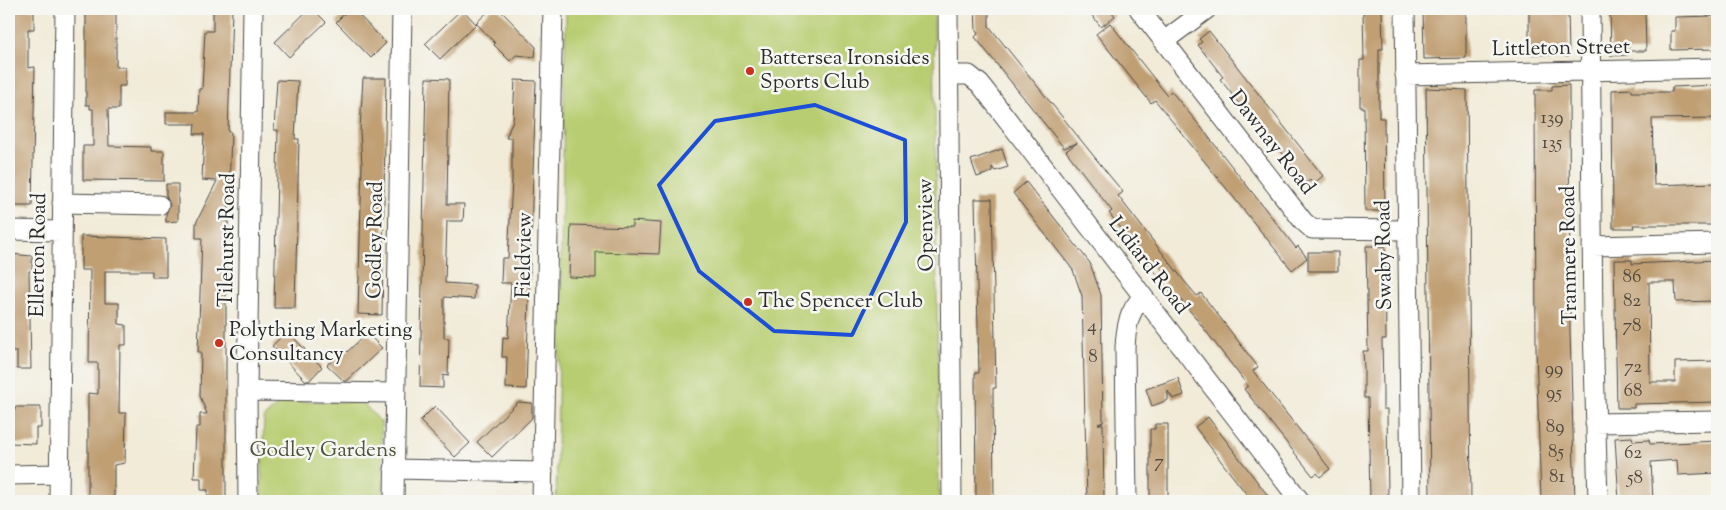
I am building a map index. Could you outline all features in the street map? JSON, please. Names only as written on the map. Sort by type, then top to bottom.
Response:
[{"type":"street","name":"Ellerton Road","points":[[58,501],[65,9]]},
{"type":"street","name":"Tilehurst Road","points":[[248,501],[247,391],[253,9]]},
{"type":"street","name":"Godley Road","points":[[394,501],[402,9]]},
{"type":"street","name":"Fieldview","points":[[542,501],[553,9]]},
{"type":"street","name":"Openview","points":[[948,9],[952,501]]},
{"type":"street","name":"Dawnay Road","points":[[1139,9],[1312,229],[1407,230]]},
{"type":"street","points":[[1164,41],[1207,9]]},
{"type":"street","name":"Swaby Road","points":[[1405,9],[1411,501]]},
{"type":"street","name":"Tranmere Road","points":[[1590,9],[1592,246],[1598,501]]},
{"type":"street","name":"Littleton Street","points":[[1405,76],[1717,68]]},
{"type":"street","name":"Lidiard Road","points":[[950,75],[968,75],[980,84],[1300,501]]},
{"type":"street","points":[[62,203],[159,204]]},
{"type":"street","points":[[9,230],[62,231]]},
{"type":"street","points":[[1592,246],[1717,243]]},
{"type":"street","points":[[1127,501],[1125,348],[1127,325],[1136,304],[1143,297]]},
{"type":"street","points":[[247,391],[396,393]]},
{"type":"street","points":[[1596,424],[1717,421]]},
{"type":"street","points":[[394,469],[544,472]]},
{"type":"street","points":[[9,475],[59,474]]},
{"type":"highlighted area","points":[[815,105],[905,140],[906,222],[852,335],[774,331],[699,271],[659,185],[715,121]]},
{"type":"green space","name":"The Spencer Club","points":[[566,9],[934,9],[939,501],[556,501]]},
{"type":"green space","name":"Godley Gardens","points":[[282,401],[362,402],[381,422],[384,501],[261,501],[264,417]]},
{"type":"building","points":[[9,9],[34,9],[34,29],[28,29],[28,68],[35,67],[32,206],[9,206],[9,69],[11,69]]},
{"type":"building","points":[[86,9],[116,9],[116,67],[125,67],[125,86],[119,86],[119,109],[108,109],[109,146],[151,147],[151,151],[164,151],[164,181],[83,180],[83,146],[93,146],[93,109],[90,109],[90,105],[86,105]]},
{"type":"building","points":[[213,9],[232,9],[228,132],[231,132],[226,283],[226,501],[207,501],[208,490],[201,490],[201,478],[194,478],[196,427],[200,427],[200,414],[207,414],[200,396],[201,352],[198,352],[202,238],[196,238],[196,223],[217,181],[202,180],[204,134],[194,134],[195,124],[166,124],[166,112],[198,112],[199,89],[202,89],[205,31],[213,31]]},
{"type":"building","points":[[309,9],[313,9],[326,22],[289,57],[275,42]]},
{"type":"building","points":[[349,9],[353,9],[386,43],[371,58],[336,22]]},
{"type":"building","points":[[462,9],[476,24],[440,59],[425,44]]},
{"type":"building","points":[[491,9],[499,9],[536,47],[535,57],[516,55],[510,61],[494,45],[495,43],[476,23]]},
{"type":"building","points":[[975,9],[989,9],[989,26],[1123,192],[1118,196],[1185,282],[1197,296],[1201,293],[1258,367],[1253,371],[1330,469],[1320,477],[1317,473],[1313,476],[1244,389],[1248,386],[1195,317],[1180,299],[1178,301],[1109,213],[1112,211],[1066,151],[1077,143],[1064,148],[975,37],[978,34],[976,31]]},
{"type":"building","points":[[1087,9],[1110,9],[1115,16],[1101,27]]},
{"type":"building","points":[[1363,9],[1382,9],[1383,49],[1379,49],[1379,118],[1384,118],[1385,211],[1365,211],[1364,107],[1360,107],[1360,60],[1364,60]]},
{"type":"building","points":[[1423,9],[1466,9],[1466,58],[1424,59]]},
{"type":"building","points":[[1529,9],[1568,9],[1569,56],[1529,54]]},
{"type":"building","points":[[1610,9],[1645,9],[1646,51],[1628,51],[1628,55],[1611,56]]},
{"type":"building","points":[[1715,16],[1717,49],[1671,50],[1671,31],[1675,31],[1675,17]]},
{"type":"building","points":[[1110,23],[1167,95],[1171,91],[1296,248],[1298,246],[1307,258],[1292,270],[1155,100],[1151,103],[1096,34]]},
{"type":"building","points":[[1209,31],[1323,176],[1313,184],[1310,180],[1306,183],[1244,104],[1241,106],[1220,79],[1223,77],[1198,45],[1202,42],[1199,39]]},
{"type":"building","points":[[363,78],[386,78],[382,315],[358,314],[362,165],[360,130]]},
{"type":"building","points":[[426,78],[449,79],[447,204],[464,204],[463,221],[447,221],[445,283],[475,285],[474,299],[445,297],[444,299],[444,338],[449,338],[448,376],[443,375],[443,388],[420,387]]},
{"type":"building","points":[[277,80],[298,81],[295,139],[299,139],[295,308],[274,308],[278,130],[274,130]]},
{"type":"building","points":[[515,80],[536,81],[526,389],[506,388],[507,357],[502,357],[503,337],[508,338],[511,283],[501,283],[502,258],[508,258],[512,180],[512,138],[506,138],[513,120]]},
{"type":"building","points":[[1569,85],[1570,332],[1575,501],[1541,501],[1536,349],[1535,90],[1552,90],[1552,86]]},
{"type":"building","points":[[1717,85],[1717,118],[1652,119],[1654,185],[1715,183],[1717,225],[1633,225],[1634,228],[1613,228],[1612,90],[1632,89],[1632,92],[1672,92],[1672,87]]},
{"type":"building","points":[[1426,88],[1467,90],[1471,501],[1430,501]]},
{"type":"building","points":[[1002,149],[1008,167],[995,171],[992,167],[992,172],[977,177],[971,160]]},
{"type":"building","points":[[1026,182],[1090,263],[1101,295],[1103,422],[1098,424],[1103,424],[1104,501],[1087,501],[1082,296],[1073,270],[1013,193]]},
{"type":"building","points":[[166,184],[178,184],[178,221],[166,222],[166,214],[170,205],[166,196]]},
{"type":"building","points":[[975,199],[992,199],[996,388],[993,388],[994,501],[976,501],[975,373],[979,373]]},
{"type":"building","points":[[632,221],[661,223],[659,254],[596,252],[596,278],[569,277],[571,225],[632,227]]},
{"type":"building","points":[[81,236],[166,239],[166,277],[152,277],[152,271],[105,271],[105,303],[119,303],[119,324],[126,325],[126,345],[120,345],[119,413],[126,413],[125,463],[114,465],[114,501],[88,501],[88,393],[98,394],[98,363],[89,363],[90,270],[81,270]]},
{"type":"building","points":[[1366,246],[1385,246],[1386,339],[1382,339],[1383,409],[1387,409],[1388,501],[1370,501],[1368,398],[1364,398],[1363,351],[1368,351]]},
{"type":"building","points":[[1308,252],[1338,252],[1338,271],[1308,271]]},
{"type":"building","points":[[9,254],[32,256],[32,271],[29,271],[31,369],[17,369],[17,352],[9,352]]},
{"type":"building","points":[[1614,260],[1632,260],[1632,264],[1717,260],[1717,301],[1676,302],[1675,282],[1649,282],[1650,382],[1675,382],[1675,362],[1717,361],[1717,402],[1634,404],[1634,408],[1617,408]]},
{"type":"building","points":[[287,331],[322,367],[309,381],[306,381],[272,346]]},
{"type":"building","points":[[367,333],[382,348],[347,381],[344,381],[327,365],[344,349],[347,352]]},
{"type":"building","points":[[1178,378],[1184,395],[1173,399],[1168,391],[1168,400],[1152,406],[1146,389]]},
{"type":"building","points":[[518,402],[532,403],[532,418],[492,457],[477,442]]},
{"type":"building","points":[[435,406],[470,443],[455,457],[420,421]]},
{"type":"building","points":[[15,407],[41,407],[41,428],[36,428],[36,444],[9,443],[9,410],[15,410]]},
{"type":"building","points":[[1208,417],[1272,501],[1252,501],[1230,473],[1195,427]]},
{"type":"building","points":[[1155,424],[1168,424],[1168,501],[1150,501],[1150,429],[1155,429]]},
{"type":"building","points":[[1632,437],[1633,441],[1649,440],[1650,444],[1717,441],[1717,473],[1678,475],[1677,460],[1651,462],[1653,501],[1619,501],[1615,438]]},
{"type":"place","name":"Battersea Ironsides Sports Club","points":[[750,71]]},
{"type":"place","name":"The Spencer Club","points":[[748,302]]},
{"type":"place","name":"Polything Marketing Consultancy","points":[[219,343]]}]
